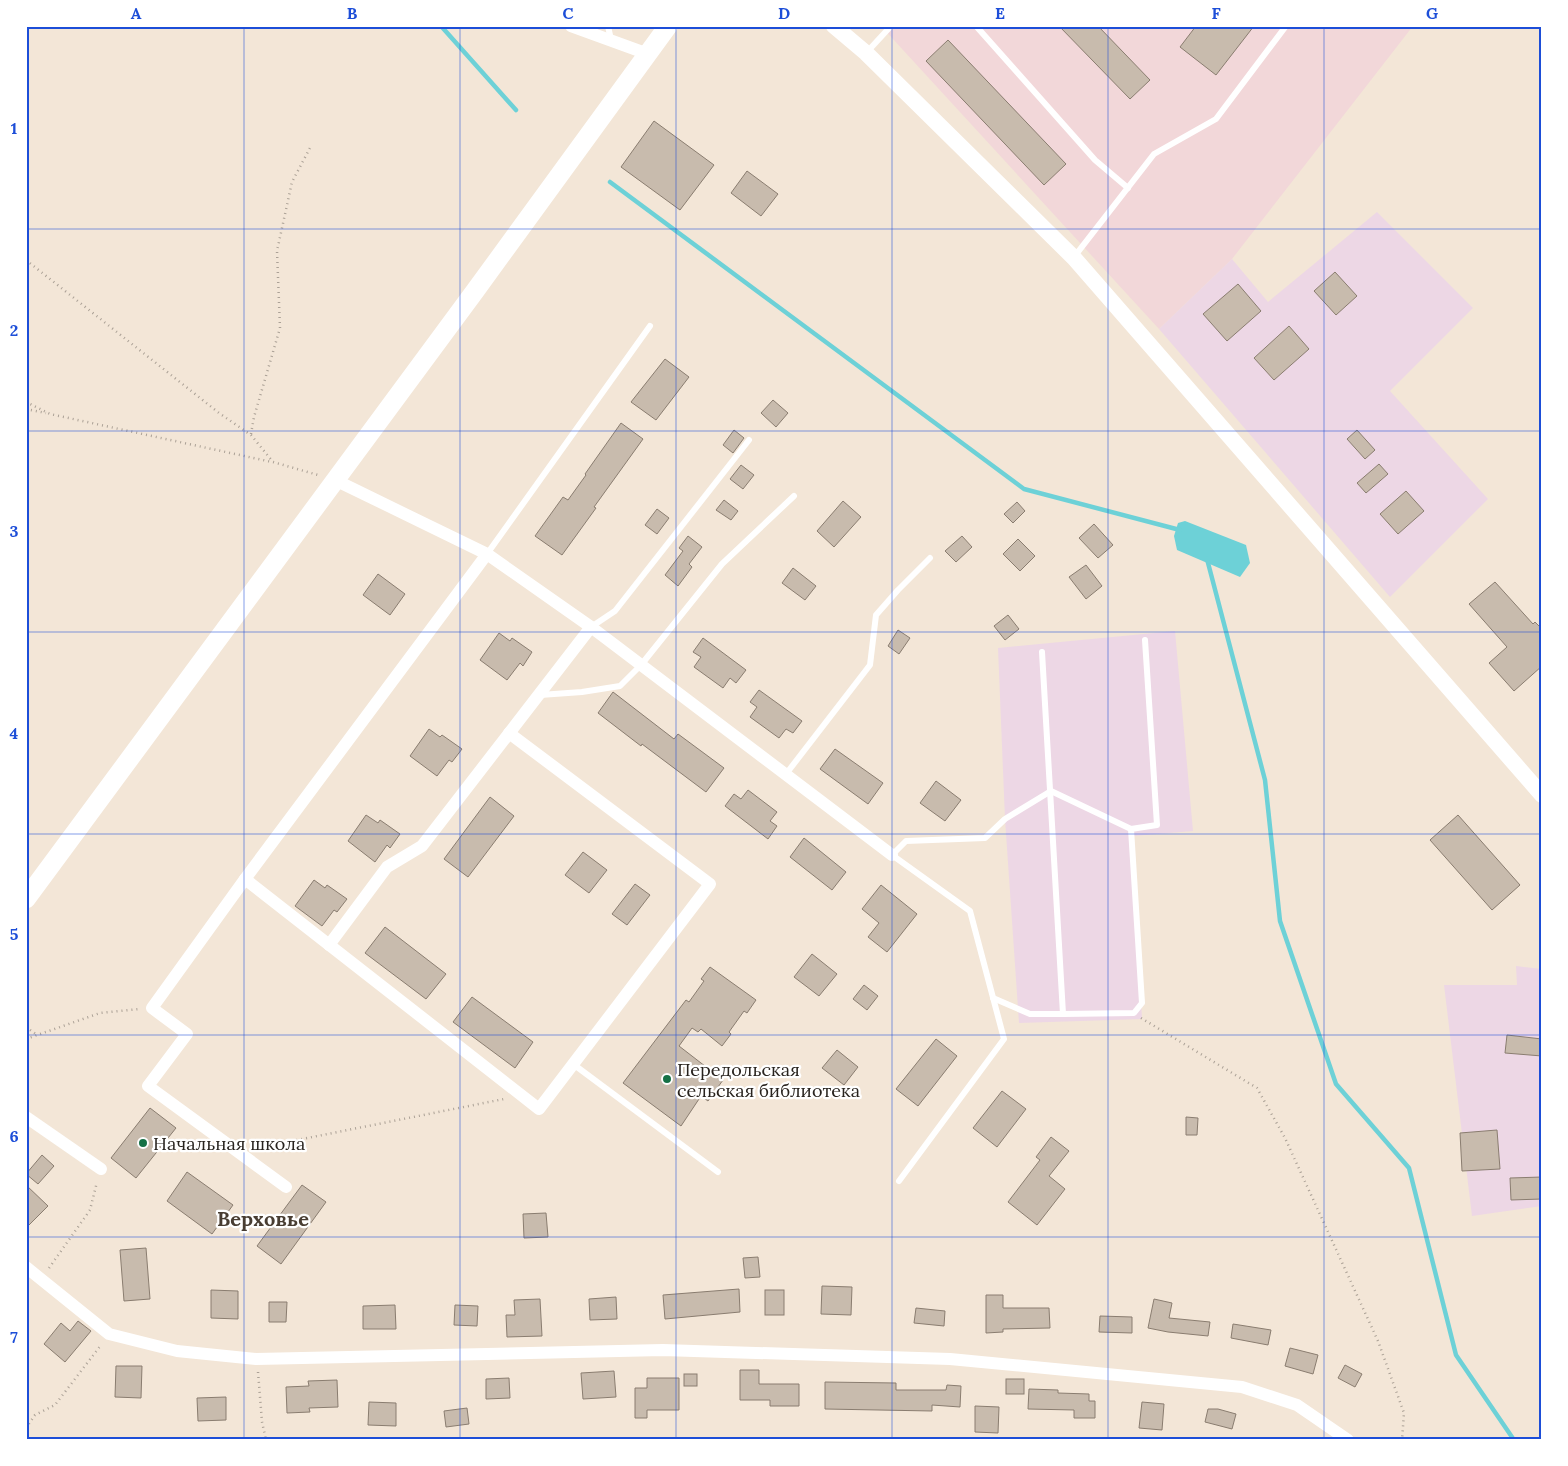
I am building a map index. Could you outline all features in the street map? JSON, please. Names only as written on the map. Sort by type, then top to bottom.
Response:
[{"type":"main road","points":[[26,900],[668,26]]},
{"type":"street","points":[[571,26],[648,54]]},
{"type":"street","points":[[834,26],[866,53],[1074,258],[1542,795]]},
{"type":"street","points":[[335,480],[487,554],[591,627],[892,855]]},
{"type":"street","points":[[286,1187],[148,1086],[187,1034],[152,1008],[245,879],[487,554]]},
{"type":"street","points":[[329,945],[388,867],[422,846],[591,627]]},
{"type":"street","points":[[245,879],[538,1109],[710,884],[509,733]]},
{"type":"street","points":[[26,1117],[101,1169]]},
{"type":"street","points":[[26,1267],[109,1334],[178,1351],[256,1360],[663,1350],[950,1358],[1242,1386],[1297,1405],[1348,1440]]},
{"type":"lane","points":[[608,26],[612,40]]},
{"type":"lane","points":[[866,53],[891,26]]},
{"type":"lane","points":[[976,26],[1095,160],[1128,188]]},
{"type":"lane","points":[[1074,258],[1154,154],[1216,119],[1286,26]]},
{"type":"lane","points":[[487,554],[650,326]]},
{"type":"lane","points":[[591,627],[615,611],[749,440]]},
{"type":"lane","points":[[538,695],[582,692],[620,686],[641,665],[722,564],[794,496]]},
{"type":"lane","points":[[786,774],[870,665],[876,615],[930,558]]},
{"type":"lane","points":[[1051,791],[1131,829],[1157,825],[1145,640]]},
{"type":"lane","points":[[1042,652],[1063,1014]]},
{"type":"lane","points":[[899,1181],[1004,1039],[970,911],[892,855],[906,841],[985,838],[1005,819],[1051,791]]},
{"type":"lane","points":[[993,998],[1030,1014],[1134,1013],[1142,1003],[1131,829]]},
{"type":"lane","points":[[573,1064],[718,1172]]},
{"type":"path","points":[[251,435],[254,417],[280,328],[277,251],[292,182],[311,146]]},
{"type":"path","points":[[26,260],[219,413],[251,435],[273,462]]},
{"type":"path","points":[[26,402],[50,414]]},
{"type":"path","points":[[26,409],[273,462],[335,480]]},
{"type":"path","points":[[26,1039],[100,1013],[152,1008]]},
{"type":"path","points":[[1134,1013],[1257,1088],[1285,1138],[1378,1341],[1404,1413],[1402,1440]]},
{"type":"path","points":[[26,1027],[37,1035]]},
{"type":"path","points":[[238,1152],[522,1095]]},
{"type":"path","points":[[41,1279],[90,1210],[101,1169]]},
{"type":"path","points":[[26,1428],[35,1415],[55,1406],[109,1334]]},
{"type":"path","points":[[256,1360],[262,1422],[266,1440]]},
{"type":"shaded area","points":[[881,26],[1413,26],[1232,259],[1159,329]]},
{"type":"shaded area","points":[[1377,212],[1473,308],[1390,391],[1488,499],[1390,597],[1159,329],[1232,259],[1268,302]]},
{"type":"shaded area","points":[[1175,631],[1193,831],[1133,836],[1142,1019],[1019,1023],[1005,819],[998,648]]},
{"type":"shaded area","points":[[1516,966],[1542,969],[1542,1206],[1472,1216],[1444,985],[1517,985]]},
{"type":"water","points":[[1185,521],[1246,545],[1250,563],[1240,577],[1177,550],[1174,536],[1178,523]]},
{"type":"building","points":[[1059,26],[1098,26],[1150,80],[1130,99]]},
{"type":"building","points":[[1196,26],[1254,26],[1216,75],[1180,47]]},
{"type":"building","points":[[948,40],[1066,164],[1044,185],[926,61]]},
{"type":"building","points":[[654,121],[714,165],[680,210],[621,167]]},
{"type":"building","points":[[747,171],[778,194],[761,216],[731,193]]},
{"type":"building","points":[[1335,272],[1357,296],[1336,315],[1314,291]]},
{"type":"building","points":[[1238,284],[1261,311],[1227,341],[1203,314]]},
{"type":"building","points":[[1289,326],[1309,349],[1274,380],[1254,358]]},
{"type":"building","points":[[665,359],[689,377],[656,420],[631,402]]},
{"type":"building","points":[[773,400],[788,413],[776,427],[761,413]]},
{"type":"building","points":[[621,423],[643,439],[562,555],[535,536],[563,497],[568,500]]},
{"type":"building","points":[[734,430],[744,438],[733,453],[723,445]]},
{"type":"building","points":[[1357,430],[1375,450],[1365,459],[1347,439]]},
{"type":"building","points":[[1379,464],[1388,474],[1366,493],[1357,483]]},
{"type":"building","points":[[741,465],[754,475],[743,489],[730,479]]},
{"type":"building","points":[[1406,491],[1424,511],[1398,534],[1380,514]]},
{"type":"building","points":[[724,500],[738,511],[731,520],[716,510]]},
{"type":"building","points":[[843,501],[861,517],[834,547],[817,531]]},
{"type":"building","points":[[1017,502],[1025,511],[1013,523],[1004,514]]},
{"type":"building","points":[[657,509],[669,518],[657,534],[645,525]]},
{"type":"building","points":[[1094,524],[1113,545],[1098,558],[1079,538]]},
{"type":"building","points":[[688,536],[702,547],[689,564],[692,567],[678,586],[665,575],[683,551],[679,548]]},
{"type":"building","points":[[962,536],[972,547],[956,562],[945,551]]},
{"type":"building","points":[[1018,539],[1035,556],[1020,571],[1003,554]]},
{"type":"building","points":[[1086,565],[1102,586],[1086,599],[1069,577]]},
{"type":"building","points":[[793,568],[816,586],[805,600],[782,583]]},
{"type":"building","points":[[378,574],[405,594],[390,615],[363,595]]},
{"type":"building","points":[[1495,582],[1533,624],[1535,622],[1542,629],[1542,666],[1514,691],[1489,663],[1507,647],[1469,604]]},
{"type":"building","points":[[1008,615],[1019,629],[1005,640],[994,626]]},
{"type":"building","points":[[898,630],[910,638],[899,654],[888,646]]},
{"type":"building","points":[[499,633],[510,641],[512,638],[532,652],[523,666],[520,663],[507,680],[480,660]]},
{"type":"building","points":[[703,638],[746,670],[736,683],[730,678],[723,688],[694,667],[701,657],[693,652]]},
{"type":"building","points":[[759,690],[802,721],[793,733],[786,729],[779,738],[750,717],[757,707],[750,702]]},
{"type":"building","points":[[613,692],[674,739],[678,734],[724,768],[706,792],[598,713]]},
{"type":"building","points":[[429,729],[440,737],[442,735],[462,749],[452,762],[449,760],[437,776],[410,756]]},
{"type":"building","points":[[835,749],[883,783],[868,804],[820,769]]},
{"type":"building","points":[[936,781],[961,800],[945,821],[920,803]]},
{"type":"building","points":[[748,790],[777,812],[770,821],[777,826],[768,839],[725,806],[734,794],[741,799]]},
{"type":"building","points":[[490,797],[514,816],[468,877],[444,859]]},
{"type":"building","points":[[366,815],[378,823],[380,820],[400,834],[390,848],[387,845],[375,862],[348,841]]},
{"type":"building","points":[[1458,815],[1520,885],[1492,910],[1430,840]]},
{"type":"building","points":[[804,838],[846,872],[832,890],[790,857]]},
{"type":"building","points":[[583,852],[607,870],[589,893],[565,875]]},
{"type":"building","points":[[314,880],[325,888],[327,885],[347,899],[337,912],[334,910],[322,926],[295,906]]},
{"type":"building","points":[[635,884],[650,895],[627,925],[612,914]]},
{"type":"building","points":[[881,885],[917,914],[887,952],[868,937],[879,923],[862,909]]},
{"type":"building","points":[[385,927],[446,974],[426,999],[365,953]]},
{"type":"building","points":[[812,954],[837,974],[819,996],[794,977]]},
{"type":"building","points":[[710,967],[756,1000],[747,1013],[744,1011],[729,1032],[731,1034],[722,1046],[701,1029],[698,1032],[692,1028],[679,1046],[723,1080],[708,1101],[701,1096],[681,1126],[623,1083],[686,1000],[689,1002],[704,981],[701,979]]},
{"type":"building","points":[[864,985],[878,996],[867,1010],[853,999]]},
{"type":"building","points":[[472,997],[533,1042],[515,1068],[453,1022]]},
{"type":"building","points":[[1507,1035],[1542,1039],[1542,1056],[1505,1053]]},
{"type":"building","points":[[936,1039],[957,1056],[918,1106],[896,1089]]},
{"type":"building","points":[[837,1050],[858,1067],[844,1085],[822,1068]]},
{"type":"building","points":[[1002,1091],[1026,1109],[997,1147],[973,1128]]},
{"type":"building","name":"Начальная школа","points":[[150,1108],[176,1128],[136,1178],[111,1158]]},
{"type":"building","points":[[1186,1117],[1198,1118],[1197,1135],[1186,1135]]},
{"type":"building","points":[[1497,1130],[1500,1169],[1462,1171],[1460,1133]]},
{"type":"building","points":[[1051,1137],[1069,1151],[1049,1176],[1065,1189],[1037,1225],[1008,1202],[1040,1160],[1036,1157]]},
{"type":"building","points":[[42,1155],[54,1166],[38,1184],[26,1174]]},
{"type":"building","points":[[187,1172],[233,1205],[212,1234],[167,1201]]},
{"type":"building","points":[[1542,1177],[1542,1199],[1511,1200],[1510,1178]]},
{"type":"building","points":[[26,1185],[48,1206],[26,1228]]},
{"type":"building","points":[[302,1185],[326,1202],[281,1264],[257,1246]]},
{"type":"building","points":[[546,1213],[548,1237],[524,1238],[523,1214]]},
{"type":"building","points":[[146,1248],[150,1299],[124,1301],[120,1250]]},
{"type":"building","points":[[758,1257],[760,1277],[745,1278],[743,1258]]},
{"type":"building","points":[[822,1286],[852,1287],[851,1315],[821,1314]]},
{"type":"building","points":[[739,1289],[740,1312],[665,1319],[663,1295]]},
{"type":"building","points":[[211,1290],[238,1291],[238,1319],[211,1318]]},
{"type":"building","points":[[765,1290],[784,1290],[784,1315],[765,1315]]},
{"type":"building","points":[[986,1295],[1003,1295],[1003,1308],[1049,1308],[1050,1328],[1003,1329],[1003,1332],[986,1333]]},
{"type":"building","points":[[616,1297],[617,1319],[590,1320],[589,1299]]},
{"type":"building","points":[[540,1299],[542,1336],[507,1337],[506,1315],[515,1315],[514,1300]]},
{"type":"building","points":[[1154,1299],[1172,1303],[1169,1318],[1210,1322],[1208,1336],[1148,1328]]},
{"type":"building","points":[[269,1302],[287,1302],[286,1322],[269,1322]]},
{"type":"building","points":[[395,1305],[396,1329],[363,1329],[363,1306]]},
{"type":"building","points":[[455,1305],[478,1306],[477,1326],[454,1325]]},
{"type":"building","points":[[916,1308],[945,1311],[944,1326],[914,1323]]},
{"type":"building","points":[[1100,1316],[1132,1317],[1132,1333],[1099,1332]]},
{"type":"building","points":[[78,1321],[91,1331],[65,1362],[44,1344],[61,1323],[70,1331]]},
{"type":"building","points":[[1233,1324],[1271,1330],[1268,1345],[1231,1338]]},
{"type":"building","points":[[1290,1348],[1318,1355],[1313,1374],[1285,1366]]},
{"type":"building","points":[[1345,1365],[1362,1374],[1355,1387],[1338,1378]]},
{"type":"building","points":[[116,1366],[142,1366],[141,1398],[115,1397]]},
{"type":"building","points":[[740,1370],[759,1370],[759,1384],[799,1384],[799,1406],[770,1406],[770,1400],[740,1400]]},
{"type":"building","points":[[614,1371],[616,1397],[583,1399],[581,1373]]},
{"type":"building","points":[[684,1374],[697,1374],[697,1386],[684,1386]]},
{"type":"building","points":[[509,1378],[510,1398],[486,1399],[486,1379]]},
{"type":"building","points":[[647,1378],[679,1378],[679,1410],[647,1410],[647,1418],[635,1418],[635,1388],[647,1388]]},
{"type":"building","points":[[1006,1379],[1024,1379],[1024,1394],[1006,1394]]},
{"type":"building","points":[[337,1380],[338,1407],[309,1408],[310,1412],[287,1413],[286,1387],[309,1386],[308,1381]]},
{"type":"building","points":[[825,1382],[896,1383],[896,1390],[946,1390],[947,1385],[961,1386],[960,1407],[932,1405],[932,1411],[825,1409]]},
{"type":"building","points":[[1029,1389],[1058,1390],[1058,1393],[1089,1394],[1089,1401],[1095,1401],[1095,1418],[1074,1418],[1074,1410],[1028,1409]]},
{"type":"building","points":[[226,1397],[226,1420],[198,1421],[197,1398]]},
{"type":"building","points":[[369,1402],[396,1403],[396,1426],[368,1425]]},
{"type":"building","points":[[1142,1402],[1164,1404],[1162,1430],[1139,1428]]},
{"type":"building","points":[[975,1406],[999,1407],[998,1433],[975,1432]]},
{"type":"building","points":[[467,1408],[469,1424],[446,1427],[444,1411]]},
{"type":"building","points":[[1208,1409],[1218,1409],[1236,1414],[1232,1429],[1205,1422]]},
{"type":"waterway","points":[[441,26],[516,110]]},
{"type":"waterway","points":[[610,182],[1024,489],[1180,530]]},
{"type":"waterway","points":[[1207,559],[1265,780],[1280,921],[1336,1084],[1409,1168],[1456,1355],[1514,1440]]},
{"type":"place","name":"Передольская сельская библиотека","points":[[667,1079]]},
{"type":"place","name":"Начальная школа","points":[[143,1143]]},
{"type":"district","name":"Верховье","points":[[263,1218]]}]
